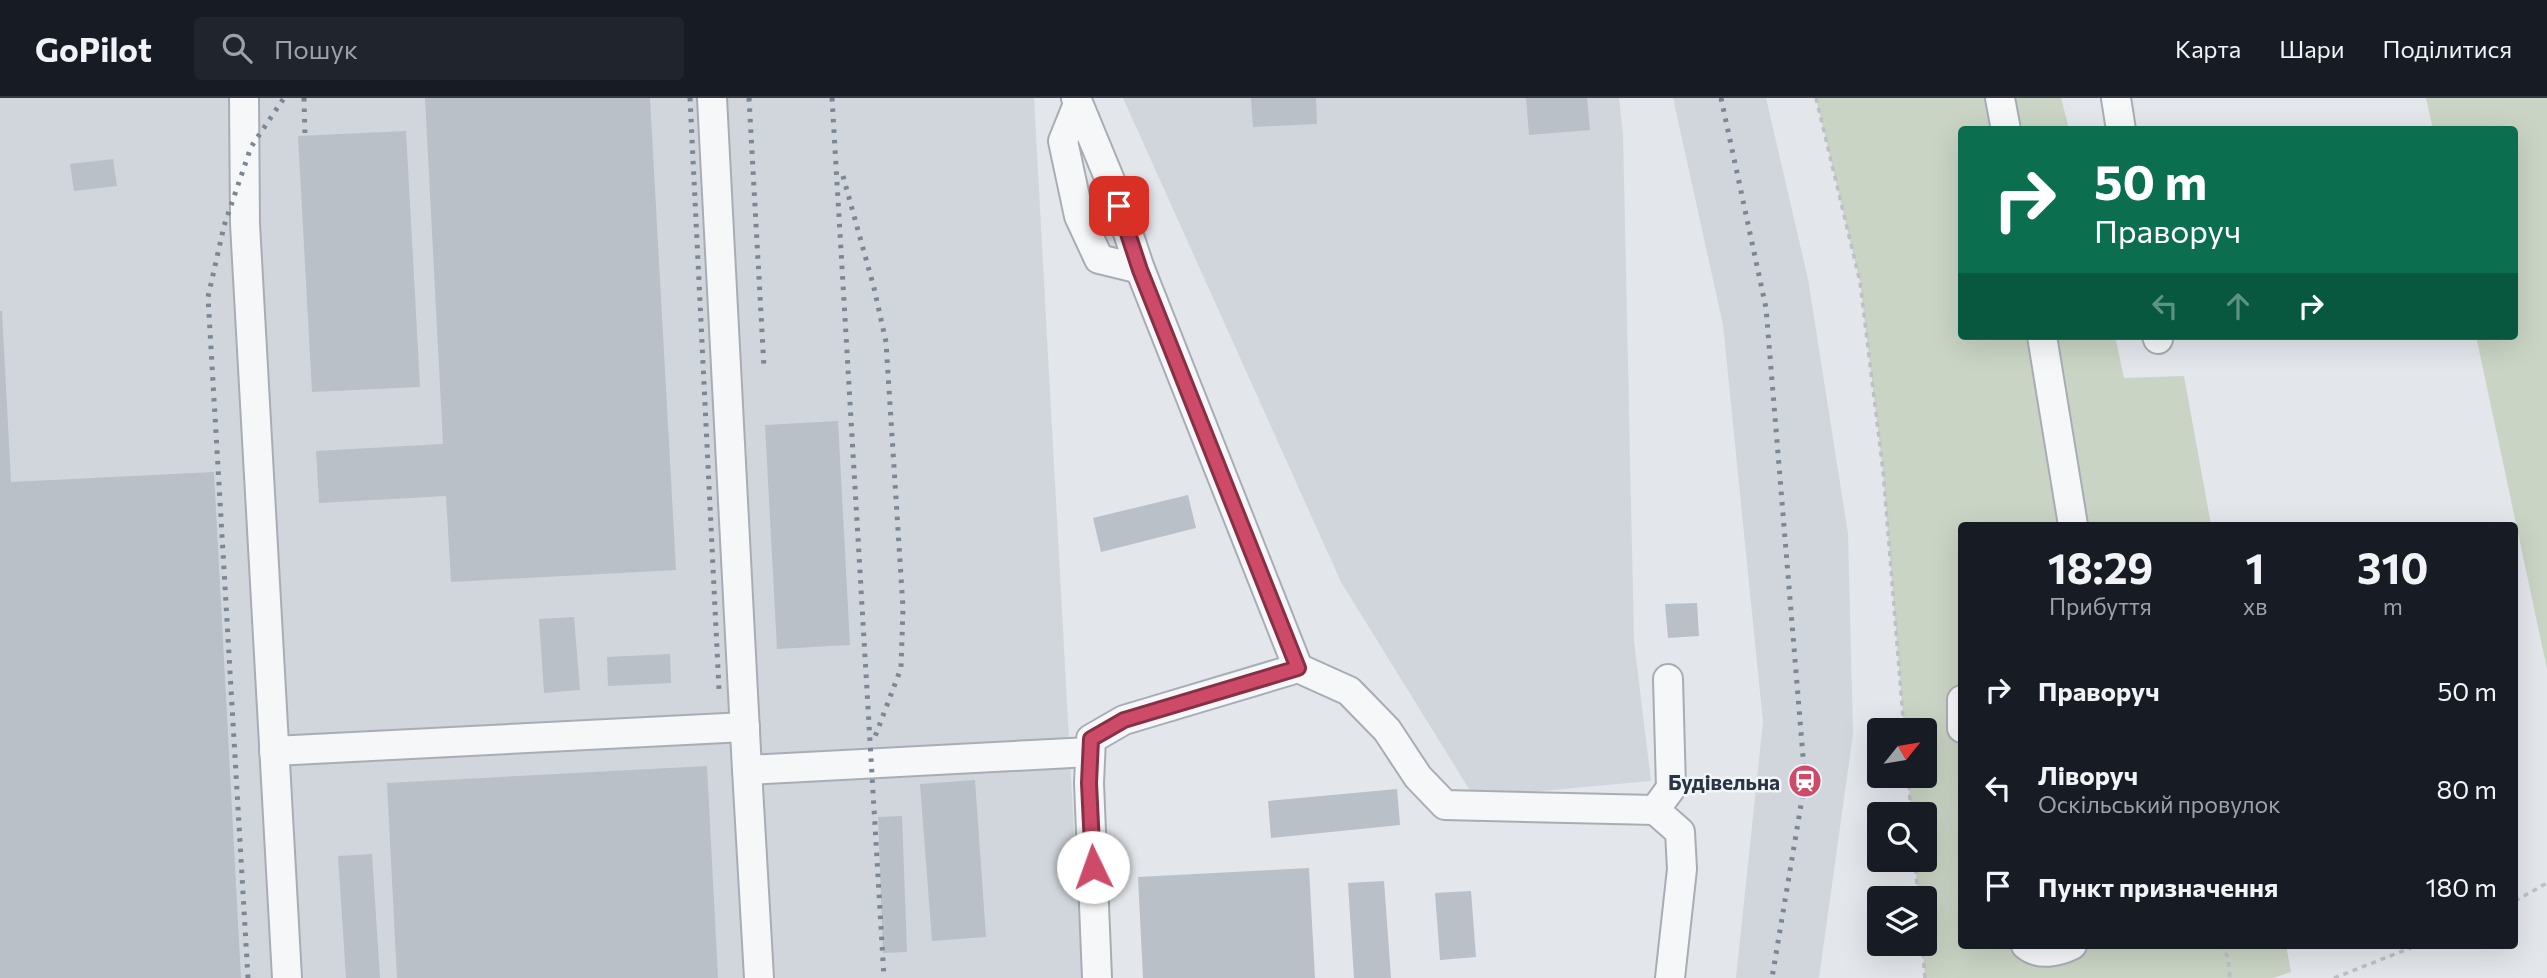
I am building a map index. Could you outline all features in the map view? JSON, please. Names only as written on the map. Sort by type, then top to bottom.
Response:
[{"type":"street","points":[[244,98],[245,224],[287,978]]},
{"type":"street","points":[[712,98],[759,978]]},
{"type":"street","points":[[2000,98],[2005,126]]},
{"type":"street","points":[[2116,98],[2120,126]]},
{"type":"street","points":[[1077,101],[1112,185],[1140,270],[1298,668]]},
{"type":"street","points":[[1077,101],[1063,141],[1079,216],[1099,259],[1140,270]]},
{"type":"street","points":[[2043,340],[2073,522]]},
{"type":"street","points":[[1097,978],[1089,783],[1091,739],[1124,720],[1298,668],[1349,691],[1387,730],[1419,777],[1445,805],[1655,810],[1680,832],[1682,869],[1670,978]]},
{"type":"street","points":[[1655,810],[1671,788],[1668,679]]},
{"type":"street","points":[[274,751],[745,727]]},
{"type":"street","points":[[747,771],[1090,752]]},
{"type":"street","points":[[2031,949],[2064,949]]},
{"type":"path","points":[[1816,98],[1860,282],[1883,471],[1903,718]]},
{"type":"path","points":[[2518,899],[2547,883]]},
{"type":"path","points":[[2222,949],[2228,957],[2230,978]]},
{"type":"path","points":[[2334,978],[2408,949]]},
{"type":"path","points":[[1923,956],[1925,978]]},
{"type":"shaded area","points":[[0,98],[1034,98],[1082,978],[0,978]]},
{"type":"shaded area","points":[[1123,98],[1619,98],[1623,134],[1634,641],[1651,781],[1474,797],[1341,582]]},
{"type":"shaded area","points":[[1673,98],[1766,98],[1808,279],[1848,534],[1853,734],[1819,978],[1736,978],[1763,722],[1723,325]]},
{"type":"green space","points":[[1816,98],[2061,98],[2068,126],[1958,126],[1958,340],[2116,340],[2124,378],[2184,376],[2210,522],[1958,522],[1958,949],[2287,949],[2291,972],[2273,978],[1925,978],[1923,956],[1937,956],[1937,886],[1917,886],[1916,872],[1937,872],[1937,802],[1910,802],[1909,788],[1937,788],[1937,718],[1903,718],[1883,471],[1860,282]]},
{"type":"green space","points":[[2426,98],[2547,98],[2547,669],[2518,533],[2518,522],[2516,522],[2477,340],[2518,340],[2518,126],[2432,126]]},
{"type":"building","points":[[425,98],[650,98],[676,570],[451,582],[446,496],[319,503],[316,451],[443,444]]},
{"type":"building","points":[[1251,98],[1316,98],[1317,124],[1253,127]]},
{"type":"building","points":[[1526,98],[1587,98],[1590,130],[1529,135]]},
{"type":"building","points":[[406,131],[420,387],[312,392],[298,136]]},
{"type":"building","points":[[113,159],[117,186],[74,191],[70,164]]},
{"type":"building","points":[[0,311],[11,482],[214,472],[241,978],[0,978]]},
{"type":"building","points":[[838,421],[850,645],[777,649],[765,425]]},
{"type":"building","points":[[1188,495],[1196,528],[1101,552],[1093,518]]},
{"type":"building","points":[[1697,603],[1699,636],[1668,638],[1665,604]]},
{"type":"building","points":[[574,617],[580,690],[544,693],[539,619]]},
{"type":"building","points":[[670,654],[671,683],[608,686],[607,657]]},
{"type":"building","points":[[707,766],[718,978],[397,978],[387,783]]},
{"type":"building","points":[[975,780],[986,937],[932,941],[920,784]]},
{"type":"building","points":[[1397,789],[1400,825],[1271,838],[1268,801]]},
{"type":"building","points":[[902,816],[907,952],[883,953],[878,817]]},
{"type":"building","points":[[372,854],[380,978],[346,978],[338,856]]},
{"type":"building","points":[[1309,868],[1315,978],[1143,978],[1138,877]]},
{"type":"building","points":[[1384,881],[1391,978],[1354,978],[1348,883]]},
{"type":"building","points":[[1471,891],[1476,957],[1440,960],[1435,893]]},
{"type":"railway","points":[[248,978],[208,297],[224,226],[251,147],[284,98]]},
{"type":"railway","points":[[304,98],[305,136]]},
{"type":"railway","points":[[690,98],[719,690]]},
{"type":"railway","points":[[749,98],[764,368]]},
{"type":"railway","points":[[832,98],[884,978]]},
{"type":"railway","points":[[1721,98],[1766,308],[1805,781],[1772,978]]},
{"type":"railway","points":[[843,176],[886,342],[903,608],[901,668],[873,742]]},
{"type":"place","name":"Будівельна","points":[[1805,781]]},
{"type":"route","points":[[1093,867],[1089,783],[1091,739],[1124,720],[1298,668],[1140,270],[1119,206]]}]
